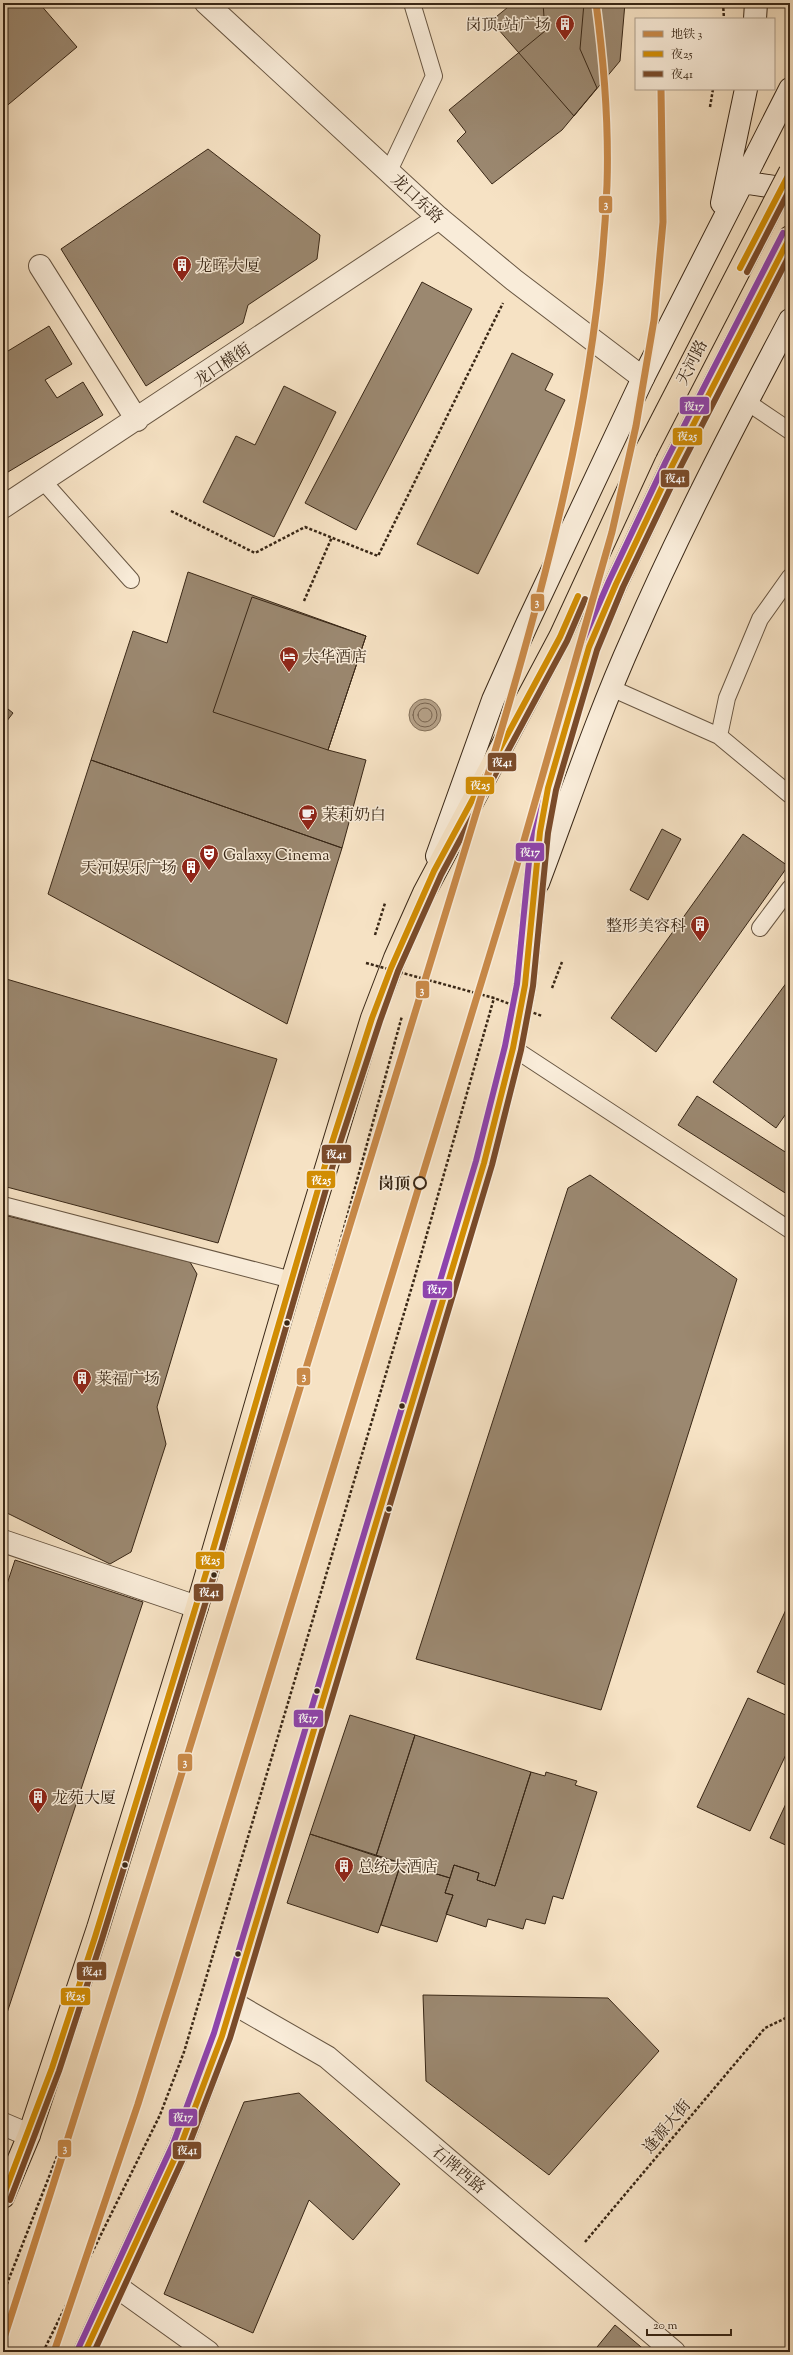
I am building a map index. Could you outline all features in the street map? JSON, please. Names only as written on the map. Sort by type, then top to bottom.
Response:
[{"type":"highway","name":"天河路","points":[[3,2196],[29,2135],[98,1928],[197,1607],[292,1280],[372,1018],[395,958],[424,893],[560,637],[646,450],[790,172]]},
{"type":"highway","name":"天河路","points":[[85,2352],[186,2132],[203,2089],[233,2003],[304,1758],[342,1640],[484,1163],[513,1048],[525,985],[540,832],[548,788],[589,647],[625,564],[673,464],[790,237]]},
{"type":"street","name":"龙口东路","points":[[206,3],[439,218],[514,280],[643,378]]},
{"type":"street","points":[[755,18],[756,3]]},
{"type":"street","points":[[424,893],[468,764],[504,675],[643,378],[717,229],[790,89]]},
{"type":"street","points":[[717,229],[746,90]]},
{"type":"street","points":[[742,182],[775,187],[790,194]]},
{"type":"street","name":"龙口横街","points":[[3,507],[137,420],[439,218]]},
{"type":"street","points":[[40,266],[137,420]]},
{"type":"street","points":[[534,894],[611,688],[657,582],[747,402],[790,320]]},
{"type":"street","points":[[3,1541],[197,1607]]},
{"type":"street","name":"石牌西路","points":[[233,2003],[328,2057],[674,2352]]},
{"type":"street","points":[[3,2124],[29,2135]]},
{"type":"street","points":[[116,2286],[208,2352]]},
{"type":"lane","points":[[389,171],[434,76],[412,3]]},
{"type":"lane","points":[[747,402],[790,431]]},
{"type":"lane","points":[[43,481],[131,580]]},
{"type":"lane","points":[[719,736],[727,698],[760,619],[790,577]]},
{"type":"lane","points":[[611,688],[719,736],[790,795]]},
{"type":"lane","points":[[760,928],[790,888]]},
{"type":"lane","points":[[513,1048],[790,1230]]},
{"type":"lane","points":[[3,1205],[292,1280]]},
{"type":"path","points":[[723,3],[724,18]]},
{"type":"path","points":[[710,107],[714,90]]},
{"type":"path","points":[[171,511],[255,553],[305,527],[378,556],[514,280]]},
{"type":"path","points":[[304,601],[332,537]]},
{"type":"path","points":[[366,963],[494,998],[542,1016]]},
{"type":"path","points":[[43,2352],[156,2122],[184,2052],[413,1283],[494,998]]},
{"type":"path","points":[[3,2294],[80,2098],[114,1998],[335,1261],[394,1047]]},
{"type":"path","name":"逢源大街","points":[[568,2261],[765,2028],[790,2016]]},
{"type":"water","points":[[425,699],[431,700],[438,706],[441,715],[440,721],[434,728],[425,731],[419,730],[412,724],[409,715],[410,709],[416,702]]},
{"type":"building","points":[[3,3],[39,3],[77,47],[3,109]]},
{"type":"building","name":"岗顶1站广场","points":[[513,3],[625,3],[620,61],[574,116],[491,21]]},
{"type":"building","points":[[543,3],[584,3],[580,49],[597,88],[562,130],[492,184],[457,141],[466,132],[449,110],[545,31]]},
{"type":"building","name":"龙晖大厦","points":[[208,149],[320,235],[317,259],[248,305],[243,323],[146,386],[61,249]]},
{"type":"building","points":[[422,282],[472,309],[356,530],[305,503]]},
{"type":"building","points":[[49,326],[72,364],[45,380],[57,398],[83,382],[103,415],[3,475],[3,354]]},
{"type":"building","points":[[512,353],[553,374],[545,390],[565,400],[478,574],[417,544]]},
{"type":"building","points":[[284,386],[336,412],[274,537],[203,502],[236,436],[255,445]]},
{"type":"building","points":[[188,572],[366,636],[328,750],[366,760],[342,848],[91,760],[133,631],[167,643]]},
{"type":"building","points":[[252,597],[366,636],[328,750],[213,712]]},
{"type":"building","points":[[3,705],[13,713],[3,726]]},
{"type":"building","name":"天河娱乐广场","points":[[91,760],[342,848],[287,1024],[48,894]]},
{"type":"building","points":[[662,829],[681,839],[648,900],[630,890]]},
{"type":"building","name":"整形美容科","points":[[743,834],[788,866],[656,1052],[611,1018]]},
{"type":"building","points":[[3,978],[277,1059],[218,1243],[3,1186]]},
{"type":"building","points":[[790,978],[790,1108],[776,1128],[713,1082]]},
{"type":"building","points":[[697,1096],[790,1155],[790,1196],[678,1125]]},
{"type":"building","points":[[590,1175],[737,1279],[601,1710],[416,1659],[568,1188]]},
{"type":"building","name":"莱福广场","points":[[8,1216],[190,1262],[197,1274],[157,1407],[166,1444],[131,1552],[110,1564],[3,1511],[3,1228]]},
{"type":"building","name":"龙苑大厦","points":[[15,1560],[143,1602],[3,2025],[3,1596]]},
{"type":"building","points":[[790,1601],[790,1687],[757,1672]]},
{"type":"building","points":[[748,1698],[790,1717],[790,1746],[750,1831],[697,1807]]},
{"type":"building","points":[[350,1715],[415,1735],[376,1856],[310,1834]]},
{"type":"building","points":[[415,1735],[531,1772],[495,1886],[477,1880],[479,1873],[454,1865],[450,1878],[376,1856]]},
{"type":"building","points":[[531,1772],[545,1776],[546,1772],[577,1781],[575,1785],[597,1792],[563,1899],[553,1896],[545,1924],[526,1919],[523,1929],[488,1919],[486,1927],[446,1914],[453,1895],[445,1893],[454,1865],[479,1873],[477,1880],[495,1886]]},
{"type":"building","points":[[790,1795],[790,1847],[770,1838]]},
{"type":"building","name":"总统大酒店","points":[[310,1834],[401,1863],[378,1933],[287,1903]]},
{"type":"building","points":[[401,1863],[450,1878],[445,1893],[453,1895],[437,1942],[381,1925]]},
{"type":"building","points":[[423,1995],[608,1998],[659,2051],[549,2175],[426,2081]]},
{"type":"building","points":[[299,2093],[400,2184],[353,2240],[309,2200],[253,2333],[164,2294],[244,2102]]},
{"type":"building","points":[[615,2325],[647,2352],[593,2352]]},
{"type":"metro line","name":"3","points":[[3,2341],[140,1909],[440,934],[508,708],[548,561],[566,487],[581,412],[593,337],[602,261],[607,185],[607,116],[604,71],[596,3]]},
{"type":"metro line","name":"3","points":[[54,2352],[138,2104],[178,1976],[515,872],[612,532],[636,426],[654,320],[663,222],[661,90]]},
{"type":"transit line","name":"夜25","points":[[740,268],[790,172]]},
{"type":"transit line","name":"夜41","points":[[747,272],[790,189]]},
{"type":"transit line","name":"夜17","points":[[78,2349],[173,2144],[214,2033],[476,1161],[505,1046],[517,984],[532,831],[540,787],[581,645],[609,581],[666,461],[783,233]]},
{"type":"transit line","name":"夜25","points":[[85,2352],[180,2147],[222,2036],[484,1163],[513,1048],[525,985],[540,832],[548,788],[589,647],[616,584],[673,464],[790,237]]},
{"type":"transit line","name":"夜41","points":[[94,2352],[187,2150],[230,2038],[492,1165],[521,1050],[533,986],[548,833],[556,790],[597,650],[623,587],[680,468],[790,254]]},
{"type":"transit line","name":"夜25","points":[[3,2197],[52,2068],[95,1937],[210,1560],[328,1155],[372,1018],[391,968],[434,871],[560,637],[578,596]]},
{"type":"transit line","name":"夜41","points":[[10,2200],[59,2071],[102,1939],[218,1562],[335,1158],[380,1021],[398,971],[441,875],[567,641],[585,599]]},
{"type":"place","name":"岗顶1站广场","points":[[565,41]]},
{"type":"place","name":"龙晖大厦","points":[[182,282]]},
{"type":"place","name":"大华酒店","points":[[289,673]]},
{"type":"place","name":"茉莉奶白","points":[[308,831]]},
{"type":"place","name":"Galaxy Cinema","points":[[209,871]]},
{"type":"place","name":"天河娱乐广场","points":[[191,884]]},
{"type":"place","name":"整形美容科","points":[[700,942]]},
{"type":"place","name":"岗顶","points":[[420,1183]]},
{"type":"place","name":"莱福广场","points":[[82,1395]]},
{"type":"place","name":"龙苑大厦","points":[[38,1814]]},
{"type":"place","name":"总统大酒店","points":[[344,1883]]}]
